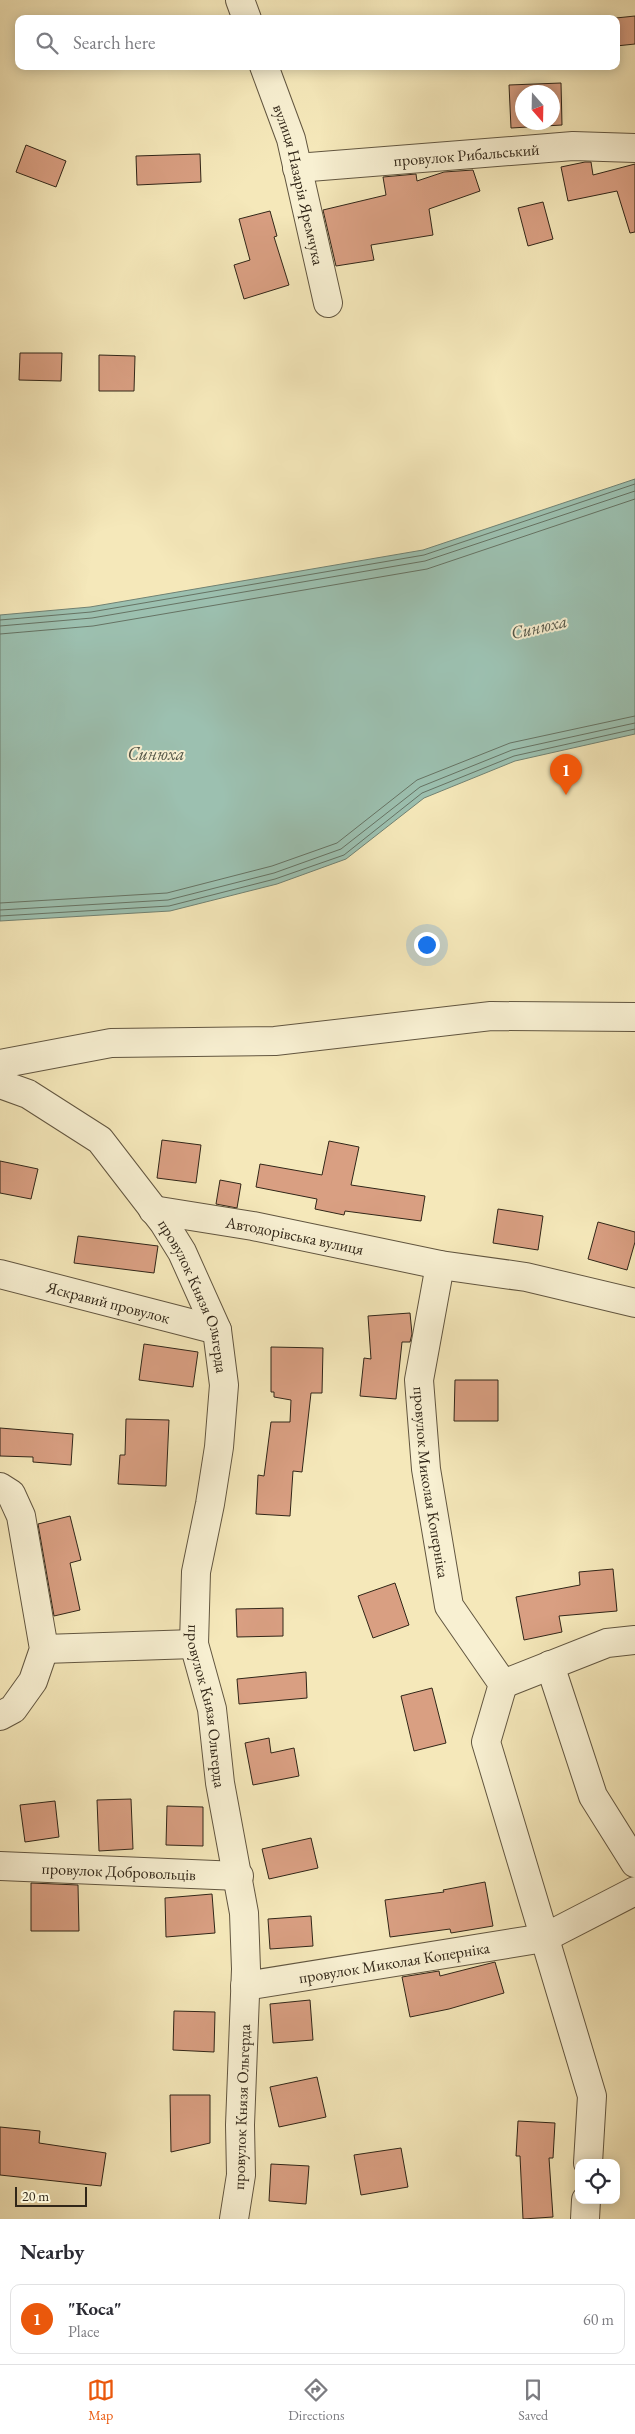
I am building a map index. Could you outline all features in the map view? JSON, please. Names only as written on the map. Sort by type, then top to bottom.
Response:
[{"type":"street","points":[[240,0],[246,15]]},
{"type":"street","name":"вулиця Назарія Яремчука","points":[[265,70],[291,139],[328,303]]},
{"type":"street","name":"провулок Рибальський","points":[[297,168],[573,146],[635,148]]},
{"type":"street","points":[[0,1064],[111,1044],[275,1041],[491,1016],[635,1017]]},
{"type":"street","points":[[0,1084],[28,1094],[100,1140],[153,1210]]},
{"type":"street","name":"Автодорівська вулиця","points":[[153,1210],[253,1226],[440,1265],[526,1277],[635,1303]]},
{"type":"street","name":"провулок Князя Ольгерда","points":[[153,1210],[182,1252],[217,1330],[224,1385],[219,1447],[212,1495],[196,1572],[194,1644],[212,1709],[220,1783],[244,1913],[245,1986],[240,2125],[241,2175],[234,2219]]},
{"type":"street","name":"провулок Миколая Коперніка","points":[[440,1265],[419,1380],[426,1469],[448,1606],[503,1684]]},
{"type":"street","name":"Яскравий провулок","points":[[0,1274],[217,1330]]},
{"type":"street","points":[[0,1487],[11,1494],[21,1516],[44,1649],[33,1681],[13,1709],[0,1716]]},
{"type":"street","points":[[588,2159],[592,2096],[486,1742],[503,1684],[607,1642],[635,1640]]},
{"type":"street","points":[[44,1649],[194,1644]]},
{"type":"street","points":[[550,1665],[593,1796],[635,1863]]},
{"type":"street","name":"провулок Добровольців","points":[[0,1866],[238,1876]]},
{"type":"street","name":"провулок Миколая Коперніка","points":[[245,1986],[544,1938],[635,1891]]},
{"type":"street","points":[[585,2219],[586,2204]]},
{"type":"water","name":"Синюха","points":[[635,479],[635,734],[515,761],[424,798],[346,859],[277,884],[170,911],[0,921],[0,615],[90,607],[423,550]]},
{"type":"building","points":[[635,16],[635,44],[620,46],[620,18]]},
{"type":"building","points":[[561,83],[562,125],[560,125],[560,85],[515,85],[515,128],[511,128],[509,85]]},
{"type":"building","points":[[26,145],[66,161],[56,187],[16,172]]},
{"type":"building","points":[[200,154],[201,182],[137,185],[136,156]]},
{"type":"building","points":[[591,162],[593,175],[635,164],[635,232],[630,233],[617,191],[568,201],[561,167]]},
{"type":"building","points":[[473,170],[480,191],[429,209],[433,235],[371,245],[374,260],[336,266],[323,210],[386,195],[383,177],[416,174],[417,181],[444,172]]},
{"type":"building","points":[[543,202],[553,239],[528,246],[518,208]]},
{"type":"building","points":[[270,211],[277,236],[274,237],[289,285],[244,299],[234,265],[250,260],[239,219]]},
{"type":"building","points":[[20,353],[62,353],[61,381],[19,380]]},
{"type":"building","points":[[99,355],[135,356],[134,391],[99,391]]},
{"type":"building","points":[[162,1140],[201,1145],[196,1183],[157,1178]]},
{"type":"building","points":[[329,1141],[359,1147],[351,1185],[425,1196],[421,1221],[345,1211],[344,1215],[315,1209],[317,1199],[256,1187],[260,1164],[322,1175]]},
{"type":"building","points":[[0,1161],[38,1169],[31,1199],[0,1193]]},
{"type":"building","points":[[220,1180],[241,1184],[237,1208],[216,1204]]},
{"type":"building","points":[[498,1209],[543,1216],[538,1250],[493,1243]]},
{"type":"building","points":[[598,1222],[635,1232],[635,1242],[627,1270],[588,1259]]},
{"type":"building","points":[[78,1236],[158,1246],[154,1273],[74,1263]]},
{"type":"building","points":[[410,1313],[412,1334],[410,1342],[402,1342],[396,1399],[360,1396],[364,1358],[371,1359],[368,1316]]},
{"type":"building","points":[[144,1344],[198,1352],[193,1387],[139,1380]]},
{"type":"building","points":[[271,1347],[323,1348],[322,1393],[311,1393],[302,1472],[293,1471],[290,1516],[256,1514],[258,1475],[264,1476],[271,1422],[290,1422],[291,1400],[274,1397],[274,1392],[271,1392]]},
{"type":"building","points":[[455,1380],[498,1380],[498,1421],[454,1421]]},
{"type":"building","points":[[126,1419],[169,1420],[166,1486],[118,1484],[120,1455],[125,1455]]},
{"type":"building","points":[[0,1428],[73,1434],[71,1465],[33,1462],[33,1457],[0,1456]]},
{"type":"building","points":[[70,1516],[81,1560],[70,1563],[80,1610],[54,1616],[38,1524]]},
{"type":"building","points":[[613,1569],[617,1611],[559,1616],[562,1632],[524,1640],[516,1597],[580,1585],[579,1572]]},
{"type":"building","points":[[395,1583],[409,1625],[373,1638],[358,1596]]},
{"type":"building","points":[[283,1608],[283,1636],[237,1637],[236,1609]]},
{"type":"building","points":[[306,1672],[307,1698],[239,1704],[237,1679]]},
{"type":"building","points":[[432,1688],[446,1743],[414,1751],[401,1696]]},
{"type":"building","points":[[269,1738],[271,1753],[294,1748],[299,1776],[253,1785],[245,1743]]},
{"type":"building","points":[[131,1799],[133,1849],[99,1851],[97,1800]]},
{"type":"building","points":[[55,1801],[59,1837],[25,1842],[20,1805]]},
{"type":"building","points":[[167,1806],[203,1807],[203,1846],[166,1845]]},
{"type":"building","points":[[311,1838],[318,1868],[269,1879],[262,1849]]},
{"type":"building","points":[[485,1882],[493,1926],[451,1933],[450,1929],[390,1937],[385,1900],[444,1892],[443,1890]]},
{"type":"building","points":[[31,1883],[78,1885],[79,1931],[31,1931]]},
{"type":"building","points":[[212,1894],[215,1933],[166,1937],[165,1898]]},
{"type":"building","points":[[311,1916],[313,1946],[270,1949],[268,1919]]},
{"type":"building","points":[[495,1962],[504,1993],[449,2009],[410,2017],[402,1977],[439,1971],[440,1976]]},
{"type":"building","points":[[310,2000],[313,2040],[273,2043],[270,2004]]},
{"type":"building","points":[[174,2011],[215,2012],[214,2052],[173,2050]]},
{"type":"building","points":[[317,2077],[326,2117],[279,2127],[270,2087]]},
{"type":"building","points":[[170,2095],[210,2095],[210,2143],[171,2152]]},
{"type":"building","points":[[518,2121],[555,2123],[553,2158],[549,2158],[553,2217],[523,2219],[520,2156],[516,2156]]},
{"type":"building","points":[[0,2127],[40,2131],[39,2143],[106,2153],[101,2186],[0,2175]]},
{"type":"building","points":[[401,2148],[408,2187],[361,2195],[354,2155]]},
{"type":"building","points":[[271,2164],[309,2166],[306,2204],[269,2201]]},
{"type":"place","name":"\"Коса\"","points":[[566,795]]}]
